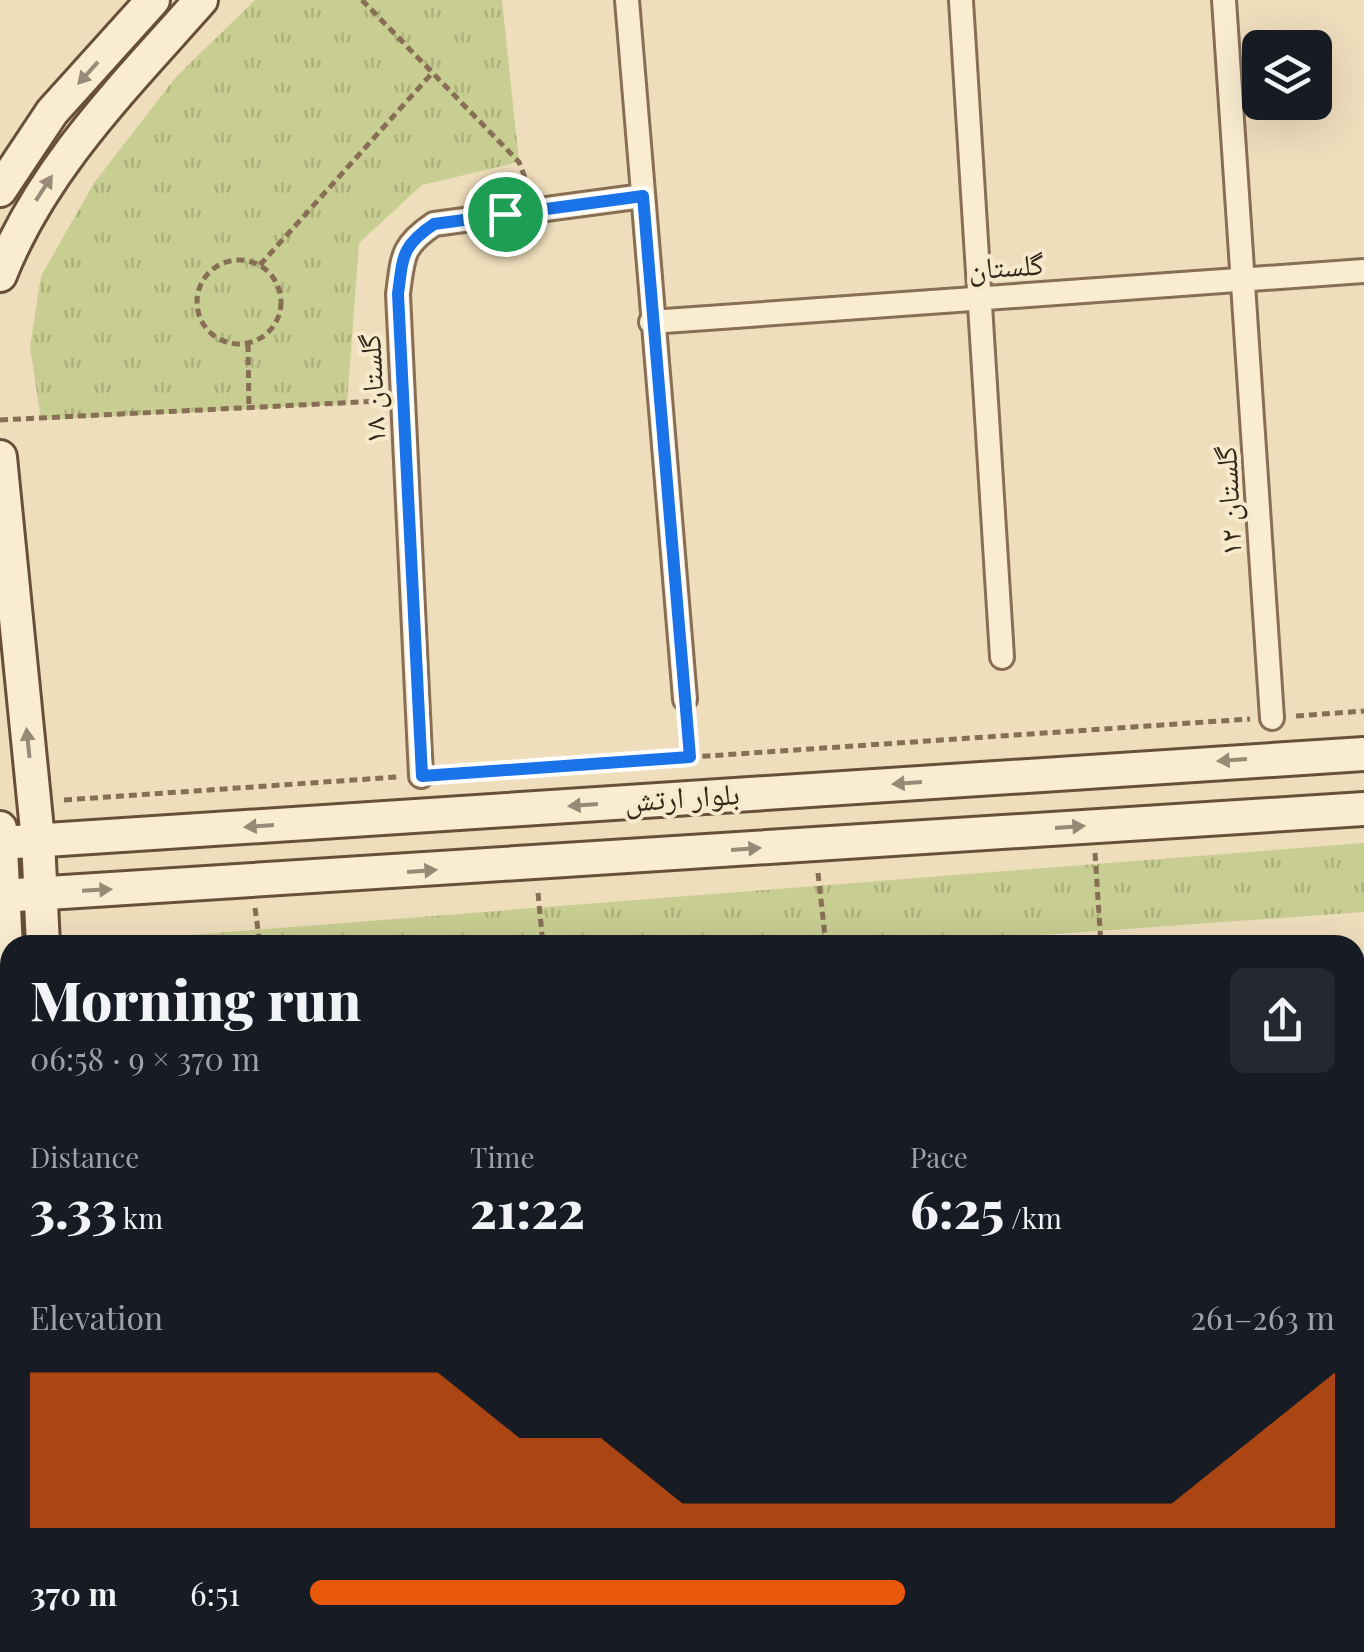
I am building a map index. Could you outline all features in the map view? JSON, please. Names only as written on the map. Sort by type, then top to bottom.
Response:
[{"type":"main road","points":[[0,190],[52,112],[153,0]]},
{"type":"main road","points":[[0,275],[17,232],[46,182],[201,0]]},
{"type":"main road","points":[[0,457],[38,840],[43,935]]},
{"type":"main road","name":"بلوار ارتش","points":[[1,843],[1364,754]]},
{"type":"main road","points":[[1279,758],[1284,813]]},
{"type":"main road","name":"بلوار ارتش","points":[[2,896],[1364,808]]},
{"type":"main road","points":[[0,828],[4,935]]},
{"type":"street","points":[[626,0],[686,699]]},
{"type":"street","name":"گلستان ۱۲","points":[[1224,0],[1246,280],[1272,718]]},
{"type":"street","points":[[962,1],[1002,657]]},
{"type":"street","name":"گلستان ۱۸","points":[[422,776],[398,294],[403,254],[412,238],[434,224],[643,196]]},
{"type":"street","name":"گلستان","points":[[652,322],[1364,272]]},
{"type":"path","points":[[362,0],[519,162],[538,209]]},
{"type":"path","points":[[260,265],[433,72]]},
{"type":"path","points":[[235,260],[260,265],[279,287],[282,302],[272,329],[248,344],[218,340],[200,318],[198,292],[203,280],[222,263],[235,260]]},
{"type":"path","points":[[248,344],[249,410]]},
{"type":"path","points":[[0,420],[404,400]]},
{"type":"path","points":[[686,699],[690,757]]},
{"type":"path","points":[[38,840],[65,799],[1364,712]]},
{"type":"path","points":[[1093,826],[1100,935]]},
{"type":"path","points":[[815,844],[825,935]]},
{"type":"path","points":[[536,863],[542,935]]},
{"type":"path","points":[[252,882],[259,935]]},
{"type":"green space","points":[[255,0],[502,0],[519,162],[422,185],[359,243],[347,404],[41,420],[30,347],[41,276],[94,183],[176,77]]},
{"type":"green space","points":[[1364,843],[1364,912],[1039,935],[190,935]]},
{"type":"route","points":[[643,196],[690,757],[422,776],[398,294],[403,254],[412,238],[434,224],[505,214],[643,196]]}]
